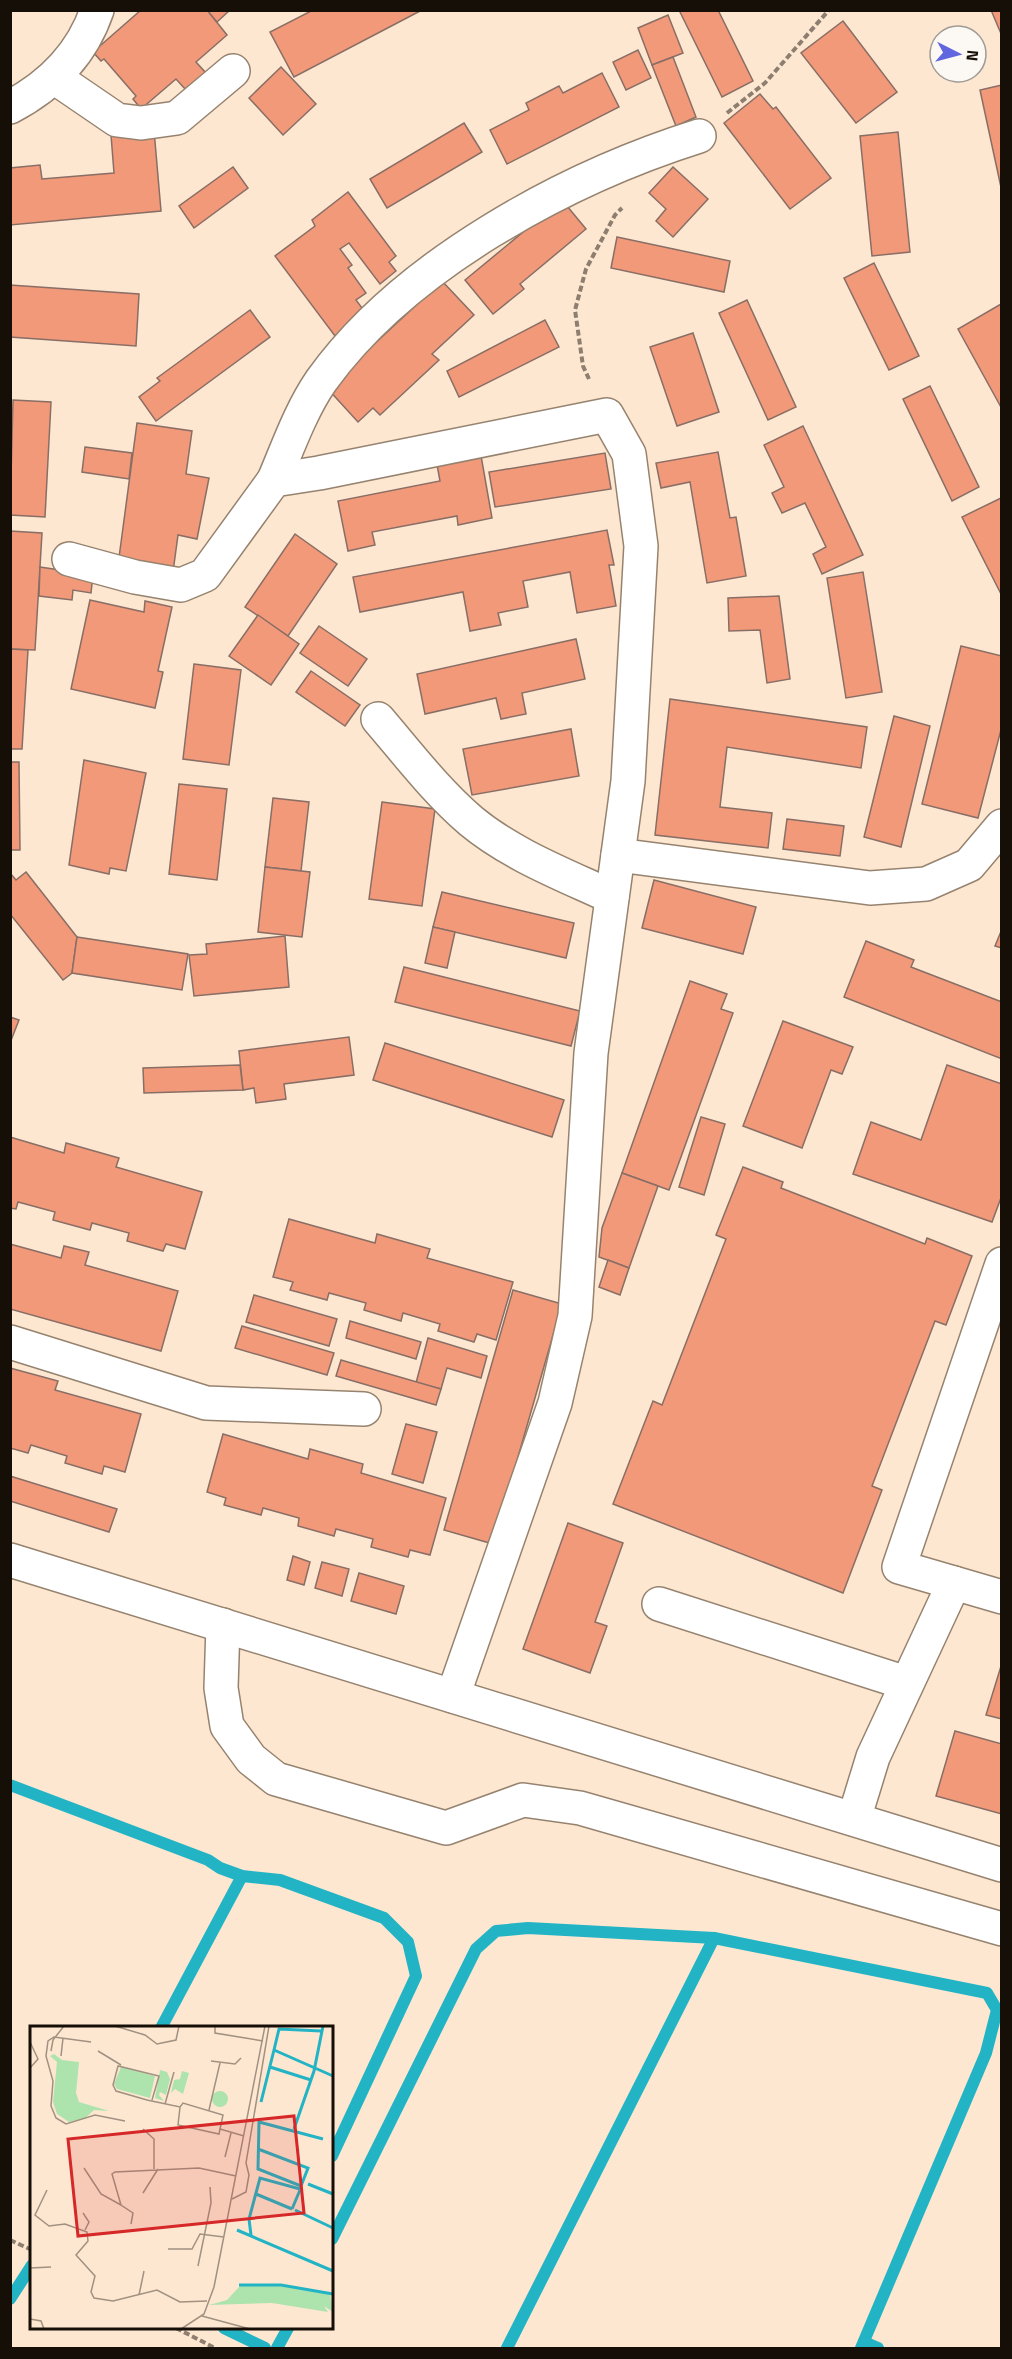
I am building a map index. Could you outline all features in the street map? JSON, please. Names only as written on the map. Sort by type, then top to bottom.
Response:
[{"type":"street","points":[[10,107],[38,93],[54,77],[75,53],[97,10]]},
{"type":"street","points":[[54,77],[117,120],[141,123],[177,118],[233,71]]},
{"type":"street","points":[[69,559],[135,577],[181,585],[205,574],[274,480],[321,382],[347,349],[413,283],[470,245],[570,187],[640,154],[699,136]]},
{"type":"street","points":[[274,480],[320,473],[607,415],[629,454],[641,546],[628,781],[591,1053],[575,1316],[555,1402],[453,1696]]},
{"type":"street","points":[[378,719],[430,782],[472,822],[533,860],[612,897]]},
{"type":"street","points":[[618,855],[870,888],[926,884],[969,865],[1002,826]]},
{"type":"street","points":[[1002,1264],[899,1567],[1002,1597]]},
{"type":"street","points":[[10,1342],[206,1402],[364,1409]]},
{"type":"street","points":[[10,1560],[1002,1865]]},
{"type":"street","points":[[854,1819],[873,1757],[954,1583]]},
{"type":"street","points":[[659,1604],[906,1683]]},
{"type":"street","points":[[223,1625],[221,1688],[227,1726],[251,1759],[276,1779],[446,1828],[523,1800],[580,1809],[1002,1929]]},
{"type":"path","points":[[699,136],[765,83],[829,10]]},
{"type":"path","points":[[607,415],[582,366],[575,310],[586,269],[615,215],[624,207]]},
{"type":"path","points":[[10,2240],[30,2249]]},
{"type":"path","points":[[178,2329],[214,2349]]},
{"type":"building","points":[[141,10],[207,10],[227,35],[196,62],[206,73],[186,90],[176,79],[141,109],[133,99],[136,96],[104,59],[101,61],[93,52]]},
{"type":"building","points":[[207,10],[230,10],[217,22]]},
{"type":"building","points":[[313,10],[422,10],[294,77],[270,32]]},
{"type":"building","points":[[679,10],[718,10],[753,81],[722,97]]},
{"type":"building","points":[[991,10],[1002,10],[1002,36]]},
{"type":"building","points":[[668,15],[683,53],[652,65],[638,28]]},
{"type":"building","points":[[843,21],[897,92],[856,123],[801,53]]},
{"type":"building","points":[[638,50],[651,78],[626,90],[613,62]]},
{"type":"building","points":[[673,57],[696,117],[676,126],[652,65]]},
{"type":"building","points":[[281,67],[316,104],[283,135],[249,98]]},
{"type":"building","points":[[602,73],[619,107],[507,164],[490,130],[529,110],[526,103],[559,86],[563,93]]},
{"type":"building","points":[[1002,85],[1002,192],[980,90]]},
{"type":"building","points":[[760,94],[773,109],[776,107],[831,178],[790,209],[724,123]]},
{"type":"building","points":[[464,123],[482,152],[387,208],[370,179]]},
{"type":"building","points":[[154,130],[161,211],[10,225],[10,168],[40,165],[42,179],[114,173],[111,135]]},
{"type":"building","points":[[898,132],[910,252],[872,256],[860,136]]},
{"type":"building","points":[[233,167],[248,188],[194,228],[179,206]]},
{"type":"building","points":[[673,167],[708,199],[673,237],[656,221],[666,209],[649,193]]},
{"type":"building","points":[[348,192],[396,256],[389,262],[396,271],[380,284],[349,243],[340,249],[352,265],[348,268],[366,293],[356,300],[365,312],[335,336],[275,256],[315,226],[312,220]]},
{"type":"building","points":[[562,200],[586,229],[520,284],[524,289],[493,314],[465,280]]},
{"type":"building","points":[[617,237],[730,261],[724,292],[611,268]]},
{"type":"building","points":[[874,263],[919,356],[889,370],[844,278]]},
{"type":"building","points":[[442,281],[474,315],[432,354],[439,360],[380,415],[373,408],[358,422],[327,388]]},
{"type":"building","points":[[10,285],[139,294],[136,346],[10,337]]},
{"type":"building","points":[[747,300],[796,407],[768,420],[719,313]]},
{"type":"building","points":[[1002,304],[1002,409],[958,329]]},
{"type":"building","points":[[250,310],[270,337],[156,421],[139,397],[160,381],[157,378]]},
{"type":"building","points":[[545,320],[559,347],[459,397],[447,371]]},
{"type":"building","points":[[693,333],[719,412],[677,426],[650,347]]},
{"type":"building","points":[[930,386],[979,487],[952,501],[903,399]]},
{"type":"building","points":[[13,400],[51,402],[45,517],[10,515]]},
{"type":"building","points":[[137,423],[192,431],[186,474],[209,478],[197,539],[178,535],[173,572],[118,565]]},
{"type":"building","points":[[803,426],[863,555],[822,574],[813,554],[826,547],[805,503],[782,513],[772,493],[784,487],[764,445]]},
{"type":"building","points":[[85,447],[132,453],[129,479],[82,472]]},
{"type":"building","points":[[480,450],[492,518],[458,525],[457,516],[372,532],[375,545],[348,551],[338,501],[440,481],[436,459]]},
{"type":"building","points":[[718,452],[730,518],[736,517],[746,576],[707,583],[690,482],[661,488],[656,463]]},
{"type":"building","points":[[605,453],[611,489],[495,507],[489,472]]},
{"type":"building","points":[[1001,498],[1002,500],[1002,596],[962,517]]},
{"type":"building","points":[[607,530],[614,565],[609,565],[616,606],[577,613],[570,572],[523,581],[528,607],[498,613],[501,625],[470,631],[463,592],[360,612],[353,577]]},
{"type":"building","points":[[10,531],[42,533],[35,650],[10,649]]},
{"type":"building","points":[[295,534],[337,564],[288,636],[245,607]]},
{"type":"building","points":[[40,567],[93,575],[91,593],[73,590],[72,600],[39,596]]},
{"type":"building","points":[[863,572],[882,692],[846,698],[827,578]]},
{"type":"building","points":[[779,596],[790,679],[767,683],[760,630],[729,631],[728,598]]},
{"type":"building","points":[[90,600],[144,612],[145,601],[172,607],[158,671],[163,672],[155,708],[71,689]]},
{"type":"building","points":[[258,615],[299,644],[271,685],[229,656]]},
{"type":"building","points":[[319,626],[367,659],[348,686],[300,653]]},
{"type":"building","points":[[576,639],[585,679],[522,693],[526,714],[501,719],[496,698],[425,714],[417,674]]},
{"type":"building","points":[[961,646],[1002,656],[1002,726],[978,818],[922,804]]},
{"type":"building","points":[[10,649],[28,650],[22,749],[10,749]]},
{"type":"building","points":[[194,664],[241,670],[229,765],[183,759]]},
{"type":"building","points":[[311,671],[360,705],[345,726],[296,692]]},
{"type":"building","points":[[670,699],[867,727],[861,768],[727,747],[720,807],[772,813],[768,848],[655,835]]},
{"type":"building","points":[[894,716],[930,726],[901,847],[864,837]]},
{"type":"building","points":[[571,729],[579,776],[472,795],[463,749]]},
{"type":"building","points":[[84,760],[146,773],[126,871],[110,868],[109,874],[69,865]]},
{"type":"building","points":[[10,762],[19,762],[20,850],[10,850]]},
{"type":"building","points":[[179,784],[227,789],[217,880],[169,874]]},
{"type":"building","points":[[273,798],[309,802],[301,871],[265,867]]},
{"type":"building","points":[[382,802],[435,809],[422,906],[369,899]]},
{"type":"building","points":[[787,819],[844,826],[840,856],[783,849]]},
{"type":"building","points":[[265,867],[310,872],[302,937],[258,932]]},
{"type":"building","points":[[26,872],[77,937],[72,973],[63,980],[10,914],[10,873],[16,880]]},
{"type":"building","points":[[654,880],[756,907],[743,954],[642,928]]},
{"type":"building","points":[[442,892],[574,923],[566,958],[433,927]]},
{"type":"building","points":[[433,927],[455,932],[447,968],[425,963]]},
{"type":"building","points":[[1002,929],[1002,948],[995,946]]},
{"type":"building","points":[[285,936],[289,987],[194,996],[189,955],[207,954],[206,944]]},
{"type":"building","points":[[77,937],[188,954],[182,990],[72,973]]},
{"type":"building","points":[[866,941],[914,960],[911,967],[1002,1002],[1002,1059],[844,997]]},
{"type":"building","points":[[404,967],[580,1011],[571,1046],[395,1002]]},
{"type":"building","points":[[690,981],[727,994],[721,1009],[733,1013],[669,1190],[622,1173]]},
{"type":"building","points":[[10,1017],[19,1020],[10,1043]]},
{"type":"building","points":[[783,1021],[853,1047],[842,1074],[831,1070],[802,1148],[743,1126]]},
{"type":"building","points":[[349,1037],[354,1075],[284,1084],[286,1099],[256,1103],[254,1088],[243,1090],[239,1051]]},
{"type":"building","points":[[385,1043],[564,1100],[552,1137],[373,1080]]},
{"type":"building","points":[[240,1065],[243,1090],[144,1093],[143,1068]]},
{"type":"building","points":[[947,1065],[1002,1084],[1002,1195],[992,1222],[853,1174],[871,1122],[921,1140]]},
{"type":"building","points":[[701,1117],[725,1124],[704,1195],[679,1187]]},
{"type":"building","points":[[10,1137],[64,1153],[66,1143],[119,1158],[116,1167],[202,1192],[185,1249],[166,1244],[163,1251],[127,1241],[129,1233],[92,1223],[90,1230],[53,1220],[55,1212],[18,1202],[16,1209],[10,1208]]},
{"type":"building","points":[[743,1167],[783,1182],[781,1188],[925,1244],[927,1238],[972,1256],[946,1325],[935,1321],[872,1486],[882,1490],[843,1593],[613,1504],[653,1401],[662,1405],[726,1239],[716,1235]]},
{"type":"building","points":[[622,1173],[658,1186],[629,1268],[599,1257],[602,1228]]},
{"type":"building","points":[[289,1219],[375,1243],[377,1234],[430,1249],[427,1258],[513,1282],[496,1340],[477,1334],[474,1342],[438,1331],[440,1324],[403,1313],[401,1321],[364,1310],[366,1303],[329,1293],[327,1300],[290,1290],[293,1282],[273,1277]]},
{"type":"building","points":[[10,1244],[61,1258],[64,1246],[89,1252],[85,1265],[178,1291],[161,1351],[10,1309]]},
{"type":"building","points":[[608,1260],[629,1268],[620,1295],[599,1287]]},
{"type":"building","points":[[513,1290],[562,1304],[493,1544],[444,1530]]},
{"type":"building","points":[[254,1295],[337,1319],[329,1346],[246,1322]]},
{"type":"building","points":[[350,1321],[421,1342],[416,1359],[346,1338]]},
{"type":"building","points":[[242,1326],[334,1353],[327,1375],[235,1348]]},
{"type":"building","points":[[428,1338],[487,1356],[481,1378],[447,1368],[441,1389],[416,1383]]},
{"type":"building","points":[[341,1360],[441,1389],[436,1405],[336,1376]]},
{"type":"building","points":[[10,1368],[58,1381],[55,1390],[141,1414],[125,1472],[104,1466],[102,1474],[65,1463],[67,1456],[31,1445],[28,1453],[10,1448]]},
{"type":"building","points":[[406,1424],[437,1432],[423,1483],[392,1474]]},
{"type":"building","points":[[223,1434],[308,1459],[310,1449],[363,1464],[361,1473],[446,1498],[430,1555],[410,1550],[408,1557],[371,1547],[373,1539],[336,1529],[334,1536],[298,1526],[299,1518],[263,1508],[261,1515],[224,1505],[226,1498],[207,1492]]},
{"type":"building","points":[[10,1476],[117,1509],[109,1532],[10,1501]]},
{"type":"building","points":[[568,1523],[623,1543],[595,1622],[607,1626],[590,1673],[523,1649]]},
{"type":"building","points":[[293,1556],[310,1562],[304,1585],[287,1580]]},
{"type":"building","points":[[322,1562],[349,1569],[342,1596],[315,1588]]},
{"type":"building","points":[[359,1573],[404,1586],[396,1614],[351,1601]]},
{"type":"building","points":[[1002,1663],[1002,1719],[986,1715]]},
{"type":"building","points":[[955,1731],[1002,1744],[1002,1814],[936,1796]]},
{"type":"waterway","points":[[10,1785],[208,1860],[220,1868],[242,1876],[280,1880],[384,1918],[408,1942],[416,1976],[333,2154]]},
{"type":"waterway","points":[[162,2026],[242,1876]]},
{"type":"waterway","points":[[333,2237],[476,1949],[496,1931],[528,1928],[714,1938],[987,1993],[997,2010],[986,2053],[861,2348]]},
{"type":"waterway","points":[[507,2348],[714,1938]]},
{"type":"waterway","points":[[10,2299],[30,2268]]},
{"type":"waterway","points":[[226,2329],[265,2348]]},
{"type":"waterway","points":[[277,2348],[287,2329]]},
{"type":"waterway","points":[[864,2342],[878,2348]]}]
